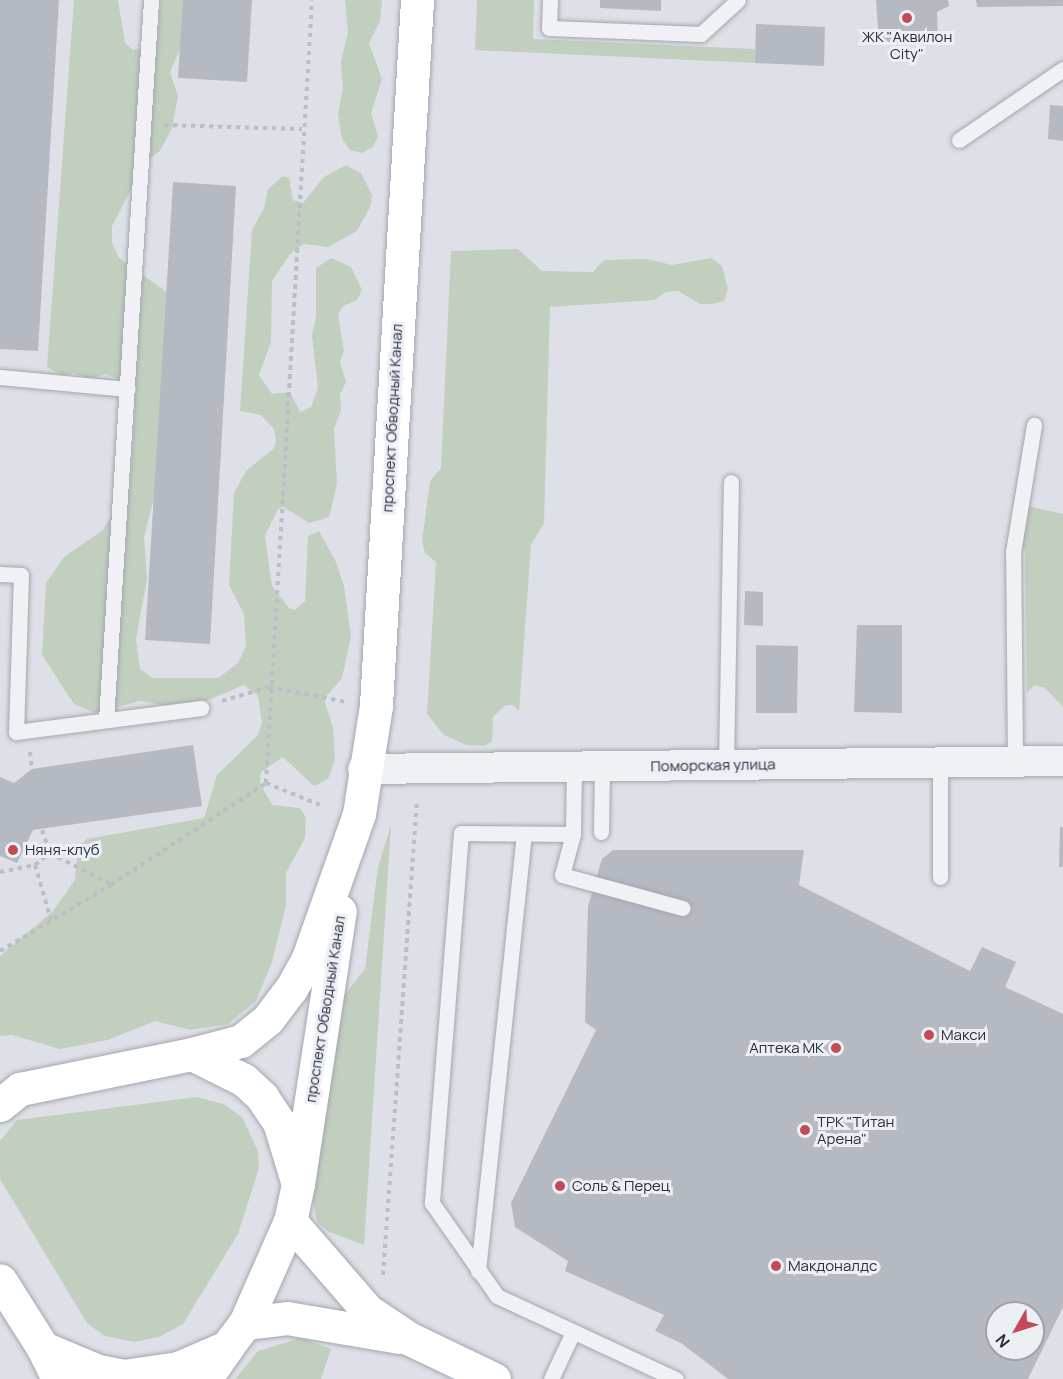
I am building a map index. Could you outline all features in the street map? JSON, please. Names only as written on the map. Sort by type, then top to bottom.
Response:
[{"type":"main road","name":"проспект Обводный Канал","points":[[7,1094],[192,1054],[241,1041],[268,1019],[291,989],[308,958],[359,814],[363,769],[376,705],[417,0]]},
{"type":"main road","name":"проспект Обводный Канал","points":[[236,1335],[290,1221],[298,1184],[352,834]]},
{"type":"main road","points":[[192,1054],[244,1080],[262,1097],[279,1122],[298,1184]]},
{"type":"main road","points":[[290,1221],[352,1295],[410,1339],[494,1379]]},
{"type":"main road","points":[[0,1280],[43,1348],[58,1379]]},
{"type":"main road","points":[[43,1348],[98,1371],[124,1376],[178,1368],[236,1335],[288,1318],[410,1339]]},
{"type":"main road","points":[[205,1379],[236,1335]]},
{"type":"street","name":"Поморская улица","points":[[363,769],[1063,761]]},
{"type":"lane","points":[[106,720],[151,0]]},
{"type":"lane","points":[[550,0],[549,28],[701,34],[738,0]]},
{"type":"lane","points":[[959,140],[1063,69]]},
{"type":"lane","points":[[0,377],[127,389]]},
{"type":"lane","points":[[1015,762],[1013,552],[1034,425]]},
{"type":"lane","points":[[726,765],[731,482]]},
{"type":"lane","points":[[0,574],[21,575],[16,732],[201,708]]},
{"type":"lane","points":[[939,877],[940,762]]},
{"type":"lane","points":[[588,767],[602,832]]},
{"type":"lane","points":[[588,767],[562,875],[683,908]]},
{"type":"lane","points":[[573,834],[461,833],[432,1203],[497,1296],[676,1379]]},
{"type":"lane","points":[[478,1271],[524,834]]},
{"type":"lane","points":[[551,1379],[573,1332]]},
{"type":"path","points":[[266,783],[269,687],[302,129],[312,0]]},
{"type":"path","points":[[144,124],[302,129]]},
{"type":"path","points":[[201,708],[269,687],[346,702]]},
{"type":"path","points":[[266,783],[320,805]]},
{"type":"path","points":[[0,951],[111,885],[266,783]]},
{"type":"path","points":[[383,1275],[417,801]]},
{"type":"path","points":[[42,830],[50,853],[111,885]]},
{"type":"path","points":[[0,872],[35,865],[50,853]]},
{"type":"path","points":[[35,865],[51,920]]},
{"type":"green space","points":[[74,0],[118,0],[125,43],[133,50],[144,47],[158,34],[161,0],[186,0],[182,45],[170,72],[178,96],[172,128],[160,151],[146,161],[112,226],[112,243],[119,258],[168,293],[157,486],[144,537],[147,579],[136,639],[140,669],[153,678],[218,678],[238,663],[246,646],[244,614],[229,585],[234,493],[246,471],[274,448],[276,441],[274,429],[261,415],[240,411],[252,230],[264,208],[268,189],[283,176],[289,178],[293,200],[303,203],[324,177],[346,165],[361,173],[372,195],[371,205],[357,231],[328,247],[304,244],[290,254],[272,281],[271,342],[259,375],[272,394],[290,392],[300,412],[311,407],[318,388],[312,336],[316,316],[316,268],[331,258],[351,267],[362,290],[357,300],[343,306],[338,314],[344,351],[340,362],[346,382],[340,395],[341,411],[334,429],[337,484],[329,517],[309,523],[283,507],[278,509],[265,536],[272,586],[289,608],[295,610],[305,601],[308,536],[319,531],[336,562],[344,586],[351,636],[342,678],[324,699],[333,728],[335,760],[328,779],[314,786],[283,757],[261,772],[260,783],[272,805],[300,808],[306,818],[305,838],[286,873],[286,905],[272,962],[256,1001],[228,1024],[190,1030],[155,1021],[108,1040],[60,1049],[12,1035],[0,1036],[0,956],[53,911],[75,880],[78,847],[87,839],[204,818],[217,775],[258,735],[262,723],[258,696],[244,685],[206,701],[163,705],[140,701],[95,713],[74,704],[42,655],[46,583],[64,557],[103,530],[130,485],[135,409],[130,388],[121,380],[105,374],[89,379],[73,373],[63,376],[47,367]]},
{"type":"green space","points":[[345,0],[382,0],[380,21],[369,43],[382,79],[371,113],[378,136],[373,147],[362,153],[350,150],[342,139],[338,114],[343,88],[341,61],[348,32]]},
{"type":"green space","points":[[477,0],[534,0],[533,39],[755,49],[755,63],[475,50]]},
{"type":"green space","points":[[518,249],[542,271],[593,272],[604,260],[646,259],[672,265],[711,258],[722,266],[728,289],[724,301],[712,304],[700,304],[678,291],[666,292],[655,300],[550,307],[544,523],[531,545],[519,711],[513,705],[504,706],[493,717],[492,741],[485,746],[466,745],[444,735],[427,714],[436,562],[425,553],[422,541],[430,481],[441,468],[451,251]]},
{"type":"green space","points":[[1028,506],[1063,514],[1063,707],[1045,688],[1035,685],[1027,692],[1025,550],[1014,539]]},
{"type":"green space","points":[[391,825],[364,1245],[329,1232],[317,1222],[311,1190],[341,999],[365,969],[378,867]]},
{"type":"green space","points":[[197,1097],[223,1104],[242,1117],[258,1151],[259,1168],[238,1234],[183,1324],[159,1337],[134,1342],[105,1336],[87,1323],[0,1179],[0,1141],[17,1120]]},
{"type":"green space","points":[[301,1338],[331,1349],[321,1379],[235,1379],[258,1351]]},
{"type":"building","points":[[0,0],[59,0],[38,351],[0,349]]},
{"type":"building","points":[[183,0],[252,0],[247,82],[178,78]]},
{"type":"building","points":[[600,0],[661,0],[661,11],[600,8]]},
{"type":"building","name":"ЖК \"Аквилон City\"","points":[[876,0],[948,0],[949,6],[937,12],[938,42],[879,43]]},
{"type":"building","points":[[976,0],[1063,0],[1063,6],[977,7]]},
{"type":"building","points":[[756,24],[825,27],[824,66],[755,63]]},
{"type":"building","points":[[1050,105],[1063,106],[1063,141],[1048,139]]},
{"type":"building","points":[[173,182],[236,186],[210,644],[145,640]]},
{"type":"building","points":[[745,591],[763,592],[763,626],[744,625]]},
{"type":"building","points":[[857,625],[902,625],[902,713],[854,712]]},
{"type":"building","points":[[756,645],[798,646],[797,713],[756,713]]},
{"type":"building","points":[[193,745],[202,806],[33,830],[17,863],[0,856],[0,777],[14,783],[32,769]]},
{"type":"building","points":[[1060,827],[1063,827],[1063,867],[1059,867]]},
{"type":"building","name":"ТРК \"Титан Арена\"","points":[[613,850],[804,850],[799,885],[970,971],[982,947],[1016,962],[1005,987],[1063,1014],[1063,1307],[1045,1344],[1045,1301],[985,1301],[985,1361],[1037,1361],[1028,1379],[728,1379],[681,1343],[655,1331],[664,1315],[565,1271],[568,1261],[515,1227],[511,1203],[596,1030],[585,1022],[588,906],[602,859]]},
{"type":"place","name":"ЖК \"Аквилон City\"","points":[[907,18]]},
{"type":"place","name":"Няня-клуб","points":[[13,850]]},
{"type":"place","name":"Макси","points":[[929,1035]]},
{"type":"place","name":"Аптека МК","points":[[836,1048]]},
{"type":"place","name":"ТРК \"Титан Арена\"","points":[[805,1130]]},
{"type":"place","name":"Соль & Перец","points":[[560,1186]]},
{"type":"place","name":"Макдоналдс","points":[[776,1266]]}]
